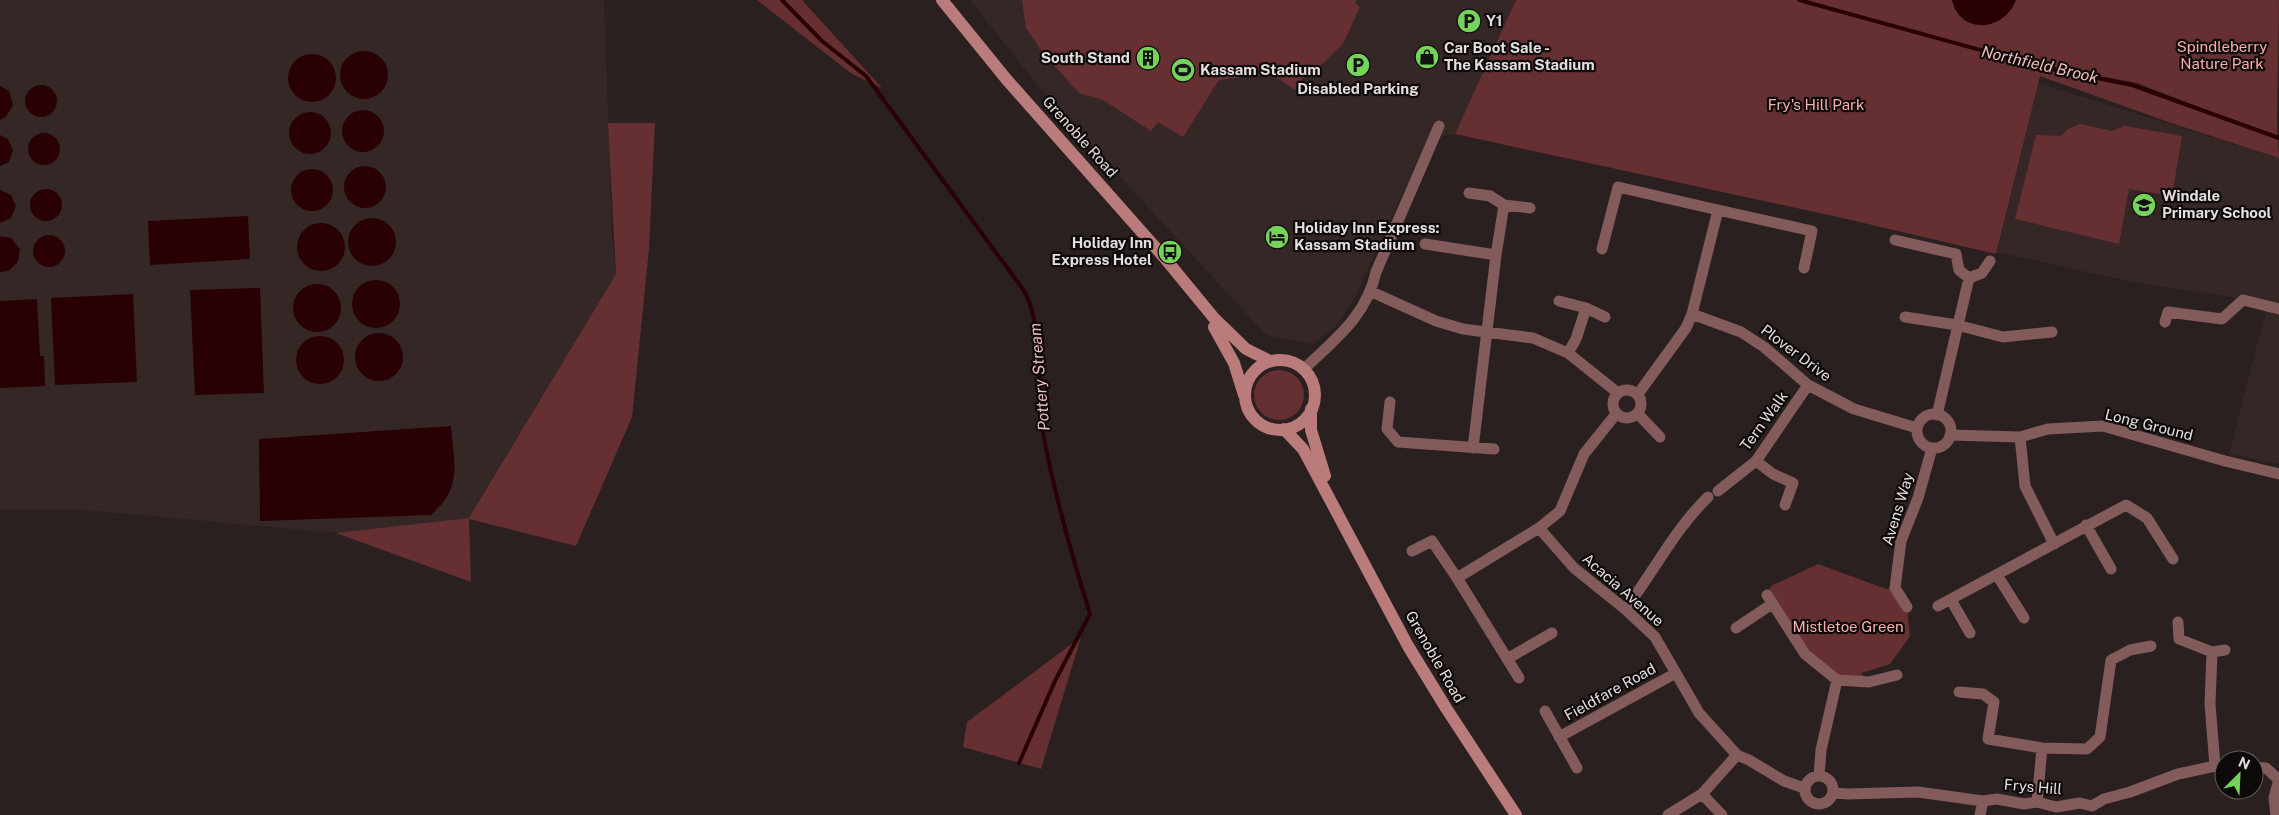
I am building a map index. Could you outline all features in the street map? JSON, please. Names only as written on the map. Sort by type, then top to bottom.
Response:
[{"type":"street","name":"Grenoble Road","points":[[942,0],[1007,80],[1163,256],[1194,296],[1234,340],[1246,349],[1270,361]]},
{"type":"street","points":[[1304,369],[1353,322],[1372,292],[1376,272],[1440,126]]},
{"type":"street","points":[[1602,249],[1618,187],[1812,231],[1804,268]]},
{"type":"street","points":[[1469,193],[1490,196],[1504,205],[1530,208]]},
{"type":"street","points":[[1473,448],[1496,255],[1504,205]]},
{"type":"street","points":[[1638,394],[1686,328],[1692,314],[1718,210]]},
{"type":"street","points":[[1895,240],[1956,254],[1959,270],[1969,278]]},
{"type":"street","points":[[1425,244],[1496,255]]},
{"type":"street","points":[[1969,278],[1982,273],[1990,261]]},
{"type":"street","points":[[1937,415],[1969,278]]},
{"type":"street","points":[[1372,292],[1436,321],[1463,329],[1533,338],[1568,353],[1618,393]]},
{"type":"street","name":"Grenoble Road","points":[[1194,296],[1226,345],[1244,395]]},
{"type":"street","points":[[1559,300],[1586,308],[1605,317]]},
{"type":"street","points":[[2165,322],[2168,312],[2222,319],[2243,300],[2279,309]]},
{"type":"street","points":[[1568,353],[1576,338],[1586,308]]},
{"type":"street","name":"Plover Drive","points":[[1692,314],[1741,332],[1764,347],[1808,385],[1854,409],[1917,428]]},
{"type":"street","points":[[1905,317],[1957,325],[2003,337],[2052,332]]},
{"type":"street","points":[[1286,360],[1304,369],[1309,375],[1314,390],[1311,410],[1297,426],[1284,430],[1272,429],[1256,421],[1248,410],[1244,395],[1254,370],[1270,361],[1286,360]]},
{"type":"street","name":"Tern Walk","points":[[1625,609],[1650,577],[1671,540],[1693,512],[1756,460],[1808,385]]},
{"type":"street","points":[[1629,390],[1638,394],[1642,403],[1638,414],[1626,419],[1616,414],[1613,404],[1618,393],[1629,390]]},
{"type":"street","points":[[1390,402],[1387,429],[1398,442],[1494,449]]},
{"type":"street","name":"Grenoble Road","points":[[1311,410],[1311,430],[1336,509]]},
{"type":"street","points":[[1457,578],[1539,528],[1560,511],[1584,454],[1616,414]]},
{"type":"street","points":[[1638,414],[1660,437]]},
{"type":"street","points":[[1937,415],[1947,421],[1950,435],[1944,444],[1932,448],[1922,443],[1917,428],[1923,418],[1937,415]]},
{"type":"street","name":"Long Ground","points":[[1950,435],[2020,436],[2048,429],[2102,426],[2225,461],[2279,474]]},
{"type":"street","name":"Grenoble Road","points":[[1284,430],[1304,449],[1408,646],[1516,815]]},
{"type":"street","points":[[2020,436],[2025,486],[2054,544]]},
{"type":"street","name":"Avens Way","points":[[1906,607],[1896,588],[1901,541],[1918,498],[1932,448]]},
{"type":"street","points":[[1756,460],[1773,474],[1793,483],[1785,505]]},
{"type":"street","points":[[1938,606],[2054,544],[2124,502],[2147,518],[2173,559]]},
{"type":"street","points":[[2086,525],[2111,569]]},
{"type":"street","name":"Acacia Avenue","points":[[1539,528],[1574,568],[1625,609],[1655,637],[1699,713],[1736,755],[1749,760],[1784,782],[1804,788]]},
{"type":"street","points":[[1412,551],[1432,541],[1519,678]]},
{"type":"street","points":[[1997,575],[2024,618]]},
{"type":"street","points":[[1736,628],[1770,600],[1805,654],[1837,680],[1869,682],[1897,675]]},
{"type":"street","points":[[1951,600],[1970,632]]},
{"type":"street","points":[[2178,622],[2179,639],[2212,652],[2224,650]]},
{"type":"street","points":[[1507,660],[1552,633]]},
{"type":"street","points":[[1959,692],[1983,694],[1994,702],[1988,739],[2042,748],[2087,749],[2100,737],[2111,660],[2130,650],[2151,646]]},
{"type":"street","points":[[2212,652],[2210,704],[2217,750]]},
{"type":"street","name":"Fieldfare Road","points":[[1559,737],[1676,673]]},
{"type":"street","points":[[1819,776],[1821,750],[1837,680]]},
{"type":"street","name":"Fieldfare Road","points":[[1544,711],[1577,768]]},
{"type":"street","points":[[2037,802],[2042,748]]},
{"type":"street","points":[[1668,815],[1702,794],[1736,755]]},
{"type":"street","name":"Frys Hill","points":[[1833,793],[1918,792],[1983,801],[1997,799],[2024,804],[2037,802],[2056,807],[2080,803],[2092,810],[2104,799],[2130,792],[2178,774],[2214,767]]},
{"type":"street","points":[[2264,768],[2279,779],[2274,798],[2276,815]]},
{"type":"street","points":[[1819,776],[1829,780],[1833,793],[1828,801],[1816,810],[1808,800],[1804,788],[1809,779],[1819,776]]},
{"type":"street","points":[[1702,794],[1722,815]]},
{"type":"street","points":[[1980,815],[1983,801]]},
{"type":"shaded area","points":[[0,0],[604,0],[612,233],[616,274],[469,519],[336,533],[85,510],[0,509]]},
{"type":"shaded area","points":[[970,0],[1516,0],[1455,134],[1428,138],[1354,299],[1337,325],[1313,344],[1266,335],[1051,102]]},
{"type":"shaded area","points":[[1952,0],[2016,0],[2010,11],[2002,18],[1993,23],[1983,25],[1973,24],[1964,19],[1957,11]]},
{"type":"shaded area","points":[[364,51],[373,53],[381,58],[386,66],[388,75],[386,84],[381,92],[373,97],[364,99],[355,97],[347,92],[342,84],[340,75],[342,66],[347,58],[355,53]]},
{"type":"shaded area","points":[[312,54],[321,56],[329,61],[334,69],[336,78],[334,87],[329,95],[321,100],[312,102],[303,100],[295,95],[290,87],[288,78],[290,69],[295,61],[303,56]]},
{"type":"shaded area","name":"Windale Primary School","points":[[2038,83],[2279,158],[2279,304],[2137,283],[1997,252]]},
{"type":"shaded area","points":[[41,85],[47,86],[52,90],[56,95],[56,107],[52,112],[47,116],[41,117],[35,116],[30,112],[26,107],[25,101],[26,95],[30,90],[35,86]]},
{"type":"shaded area","points":[[0,86],[9,91],[13,105],[6,117],[0,120]]},
{"type":"shaded area","points":[[359,110],[367,110],[378,116],[384,131],[378,146],[367,152],[359,152],[348,146],[342,135],[342,127],[348,116]]},
{"type":"shaded area","points":[[306,112],[314,112],[325,118],[331,133],[325,148],[314,154],[306,154],[295,148],[289,137],[289,129],[295,118]]},
{"type":"shaded area","points":[[44,133],[50,134],[55,138],[59,143],[59,155],[55,160],[50,164],[44,165],[38,164],[33,160],[29,155],[28,149],[29,143],[33,138],[38,134]]},
{"type":"shaded area","points":[[0,135],[8,139],[13,150],[9,162],[0,166]]},
{"type":"shaded area","points":[[361,166],[369,166],[380,172],[386,187],[380,202],[369,208],[361,208],[350,202],[344,191],[344,183],[350,172]]},
{"type":"shaded area","points":[[308,169],[316,169],[327,175],[333,190],[327,205],[316,211],[308,211],[297,205],[291,194],[291,186],[297,175]]},
{"type":"shaded area","points":[[46,189],[52,190],[57,194],[61,199],[61,211],[57,216],[52,220],[46,221],[40,220],[35,216],[31,211],[30,205],[31,199],[35,194],[40,190]]},
{"type":"shaded area","points":[[0,190],[11,195],[16,206],[11,218],[0,223]]},
{"type":"shaded area","points":[[248,216],[250,259],[150,265],[148,221]]},
{"type":"shaded area","points":[[372,218],[381,220],[389,225],[394,233],[396,242],[394,251],[389,259],[381,264],[372,266],[363,264],[355,259],[350,251],[348,242],[350,233],[355,225],[363,220]]},
{"type":"shaded area","points":[[321,223],[330,225],[338,230],[343,238],[345,247],[343,256],[338,264],[330,269],[321,271],[312,269],[304,264],[299,256],[297,247],[299,238],[304,230],[312,225]]},
{"type":"shaded area","points":[[49,235],[55,236],[60,240],[64,245],[64,257],[60,262],[55,266],[49,267],[43,266],[38,262],[34,257],[33,251],[34,245],[38,240],[43,236]]},
{"type":"shaded area","points":[[0,236],[11,238],[20,249],[18,262],[8,271],[0,272]]},
{"type":"shaded area","points":[[376,280],[385,282],[393,287],[398,295],[400,304],[398,313],[393,321],[385,326],[376,328],[367,326],[359,321],[354,313],[352,304],[354,295],[359,287],[367,282]]},
{"type":"shaded area","points":[[317,284],[326,286],[334,291],[339,299],[341,308],[339,317],[334,325],[326,330],[317,332],[308,330],[300,325],[295,317],[293,308],[295,299],[300,291],[308,286]]},
{"type":"shaded area","points":[[260,288],[264,393],[195,395],[190,290]]},
{"type":"shaded area","points":[[133,294],[137,382],[55,385],[51,298]]},
{"type":"shaded area","points":[[37,299],[40,356],[44,356],[45,386],[0,388],[0,301]]},
{"type":"shaded area","points":[[2267,306],[2279,312],[2279,464],[2229,454]]},
{"type":"shaded area","points":[[379,333],[388,335],[396,340],[401,348],[403,357],[401,366],[396,374],[388,379],[379,381],[370,379],[362,374],[357,366],[355,357],[357,348],[362,340],[370,335]]},
{"type":"shaded area","points":[[320,336],[329,338],[337,343],[342,351],[344,360],[342,369],[337,377],[329,382],[320,384],[311,382],[303,377],[298,369],[296,360],[298,351],[303,343],[311,338]]},
{"type":"shaded area","points":[[451,426],[454,464],[452,485],[441,504],[431,515],[260,521],[259,439]]},
{"type":"green space","points":[[757,0],[802,0],[882,88],[852,74]]},
{"type":"green space","name":"Kassam Stadium","points":[[1022,0],[1357,0],[1355,3],[1360,7],[1343,44],[1314,72],[1309,69],[1295,90],[1271,74],[1219,80],[1183,137],[1158,122],[1151,131],[1103,100],[1079,93],[1043,53],[1026,28]]},
{"type":"green space","name":"Fry's Hill Park","points":[[1516,0],[2279,0],[2277,126],[2279,158],[2171,123],[2040,76],[1996,254],[1838,217],[1455,134]],"holes":[[[2042,65],[2137,83],[2206,110],[2132,85]]]},
{"type":"green space","points":[[608,123],[655,123],[649,249],[632,417],[576,546],[469,519],[471,582],[336,533],[469,518],[616,274]]},
{"type":"green space","points":[[2080,124],[2112,131],[2125,126],[2182,136],[2172,196],[2129,189],[2119,244],[2015,219],[2036,135],[2061,136],[2068,129]]},
{"type":"green space","points":[[1279,370],[1293,374],[1300,381],[1304,395],[1300,409],[1293,416],[1279,420],[1265,416],[1258,409],[1254,395],[1258,381],[1265,374]]},
{"type":"green space","name":"Mistletoe Green","points":[[1818,564],[1886,589],[1895,588],[1907,607],[1910,636],[1890,664],[1861,673],[1869,682],[1837,680],[1824,670],[1767,595],[1771,586]]},
{"type":"green space","points":[[1081,637],[1041,769],[963,747],[967,722]]},
{"type":"waterway","name":"Pottery Stream","points":[[782,0],[822,41],[866,76],[1025,292],[1031,308],[1037,342],[1040,410],[1046,451],[1063,521],[1090,614],[1055,681],[1019,763]]},
{"type":"waterway","name":"Northfield Brook","points":[[1799,0],[2042,67],[2132,85],[2279,138]]},
{"type":"place","name":"Y1","points":[[1469,21]]},
{"type":"place","name":"Car Boot Sale - The Kassam Stadium","points":[[1427,57]]},
{"type":"place","name":"South Stand","points":[[1148,58]]},
{"type":"place","name":"Disabled Parking","points":[[1358,65]]},
{"type":"place","name":"Kassam Stadium","points":[[1183,70]]},
{"type":"place","name":"Windale Primary School","points":[[2144,205]]},
{"type":"place","name":"Holiday Inn Express: Kassam Stadium","points":[[1277,237]]},
{"type":"place","name":"Holiday Inn Express Hotel","points":[[1170,252]]},
{"type":"park label","name":"Spindleberry Nature Park","points":[[2222,56]]}]
